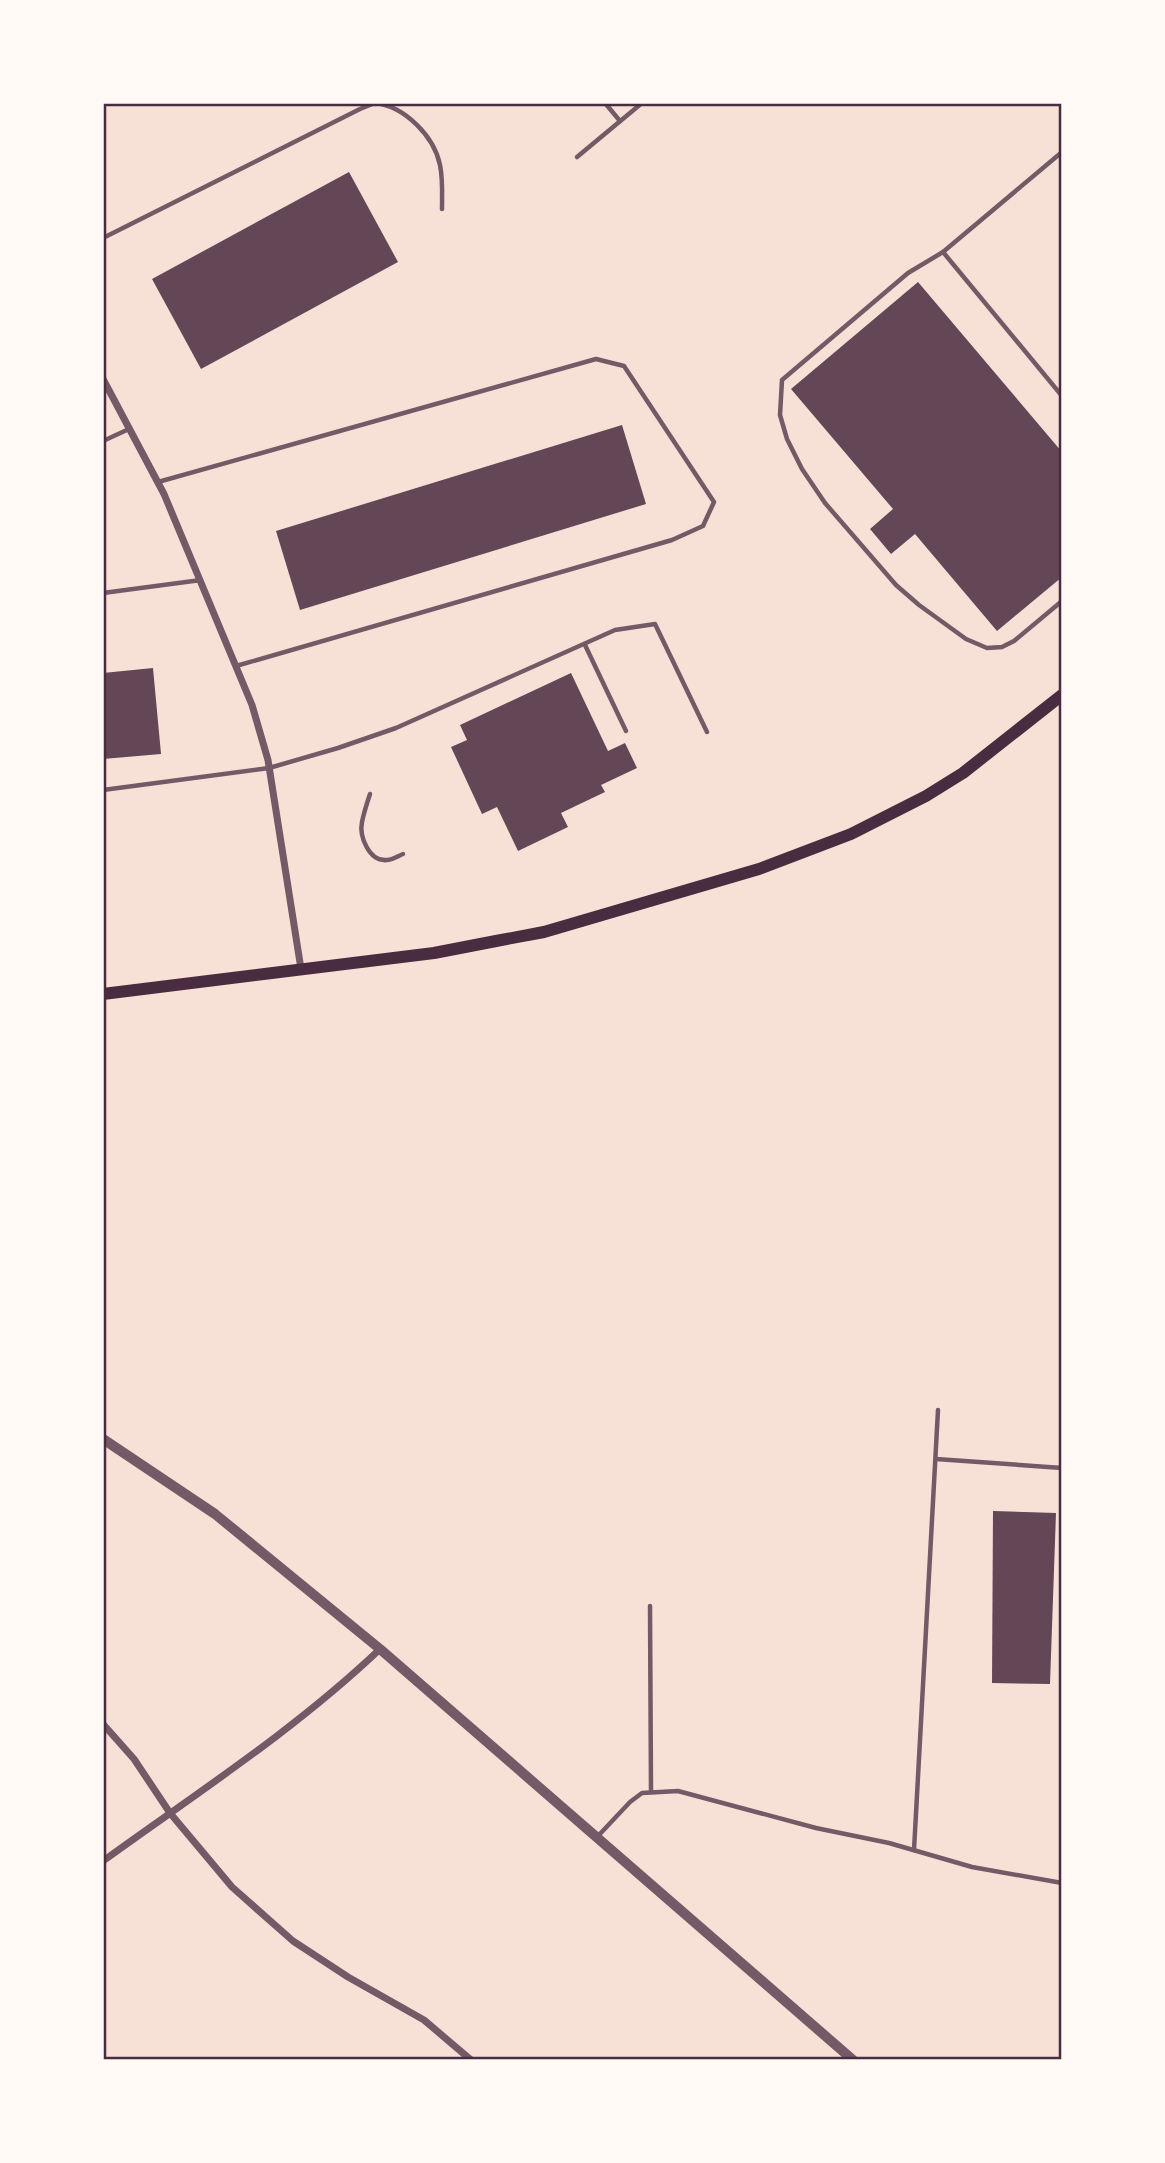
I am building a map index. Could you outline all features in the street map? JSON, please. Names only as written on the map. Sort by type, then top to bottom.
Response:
[{"type":"main road","points":[[103,994],[434,953],[544,932],[759,869],[863,828],[926,796],[962,773],[1062,695]]},
{"type":"street","points":[[103,379],[158,482],[202,580],[252,705],[269,768],[301,969]]},
{"type":"street","points":[[103,1438],[215,1514],[380,1649],[853,2060]]},
{"type":"street","points":[[103,1861],[304,1716],[380,1649]]},
{"type":"street","points":[[103,1724],[134,1759],[170,1812],[232,1886],[293,1941],[348,1977],[424,2020],[471,2060]]},
{"type":"lane","points":[[103,238],[376,103],[391,105],[401,111],[423,133],[437,153],[442,182],[442,209]]},
{"type":"lane","points":[[605,103],[620,121]]},
{"type":"lane","points":[[577,157],[642,103]]},
{"type":"lane","points":[[1062,152],[943,252],[908,273],[782,380],[780,415],[786,439],[802,470],[825,503],[896,585],[965,639],[986,648],[1002,647],[1014,642],[1062,601]]},
{"type":"lane","points":[[943,252],[1062,396]]},
{"type":"lane","points":[[158,482],[596,359],[624,366],[714,502],[703,526],[671,540],[236,666]]},
{"type":"lane","points":[[103,441],[130,429]]},
{"type":"lane","points":[[103,593],[202,580]]},
{"type":"lane","points":[[103,790],[269,768],[396,728],[615,630],[655,624],[707,732]]},
{"type":"lane","points":[[585,645],[626,730]]},
{"type":"lane","points":[[370,794],[361,824],[365,844],[380,860],[403,854]]},
{"type":"lane","points":[[914,1850],[938,1410]]},
{"type":"lane","points":[[936,1459],[1062,1468]]},
{"type":"lane","points":[[650,1606],[651,1791]]},
{"type":"lane","points":[[597,1836],[642,1793],[678,1791],[972,1867],[1062,1883]]},
{"type":"building","points":[[349,172],[398,262],[201,369],[152,279]]},
{"type":"building","points":[[918,282],[1062,452],[1062,577],[997,631],[915,534],[891,554],[870,529],[893,509],[791,389]]},
{"type":"building","points":[[622,425],[646,504],[300,610],[276,531]]},
{"type":"building","points":[[153,668],[161,754],[103,759],[103,673]]},
{"type":"building","points":[[571,673],[608,751],[625,743],[637,768],[601,785],[605,792],[561,813],[568,827],[518,851],[497,807],[482,814],[451,747],[467,740],[460,725]]},
{"type":"building","points":[[993,1511],[1056,1513],[1050,1684],[992,1683]]}]
